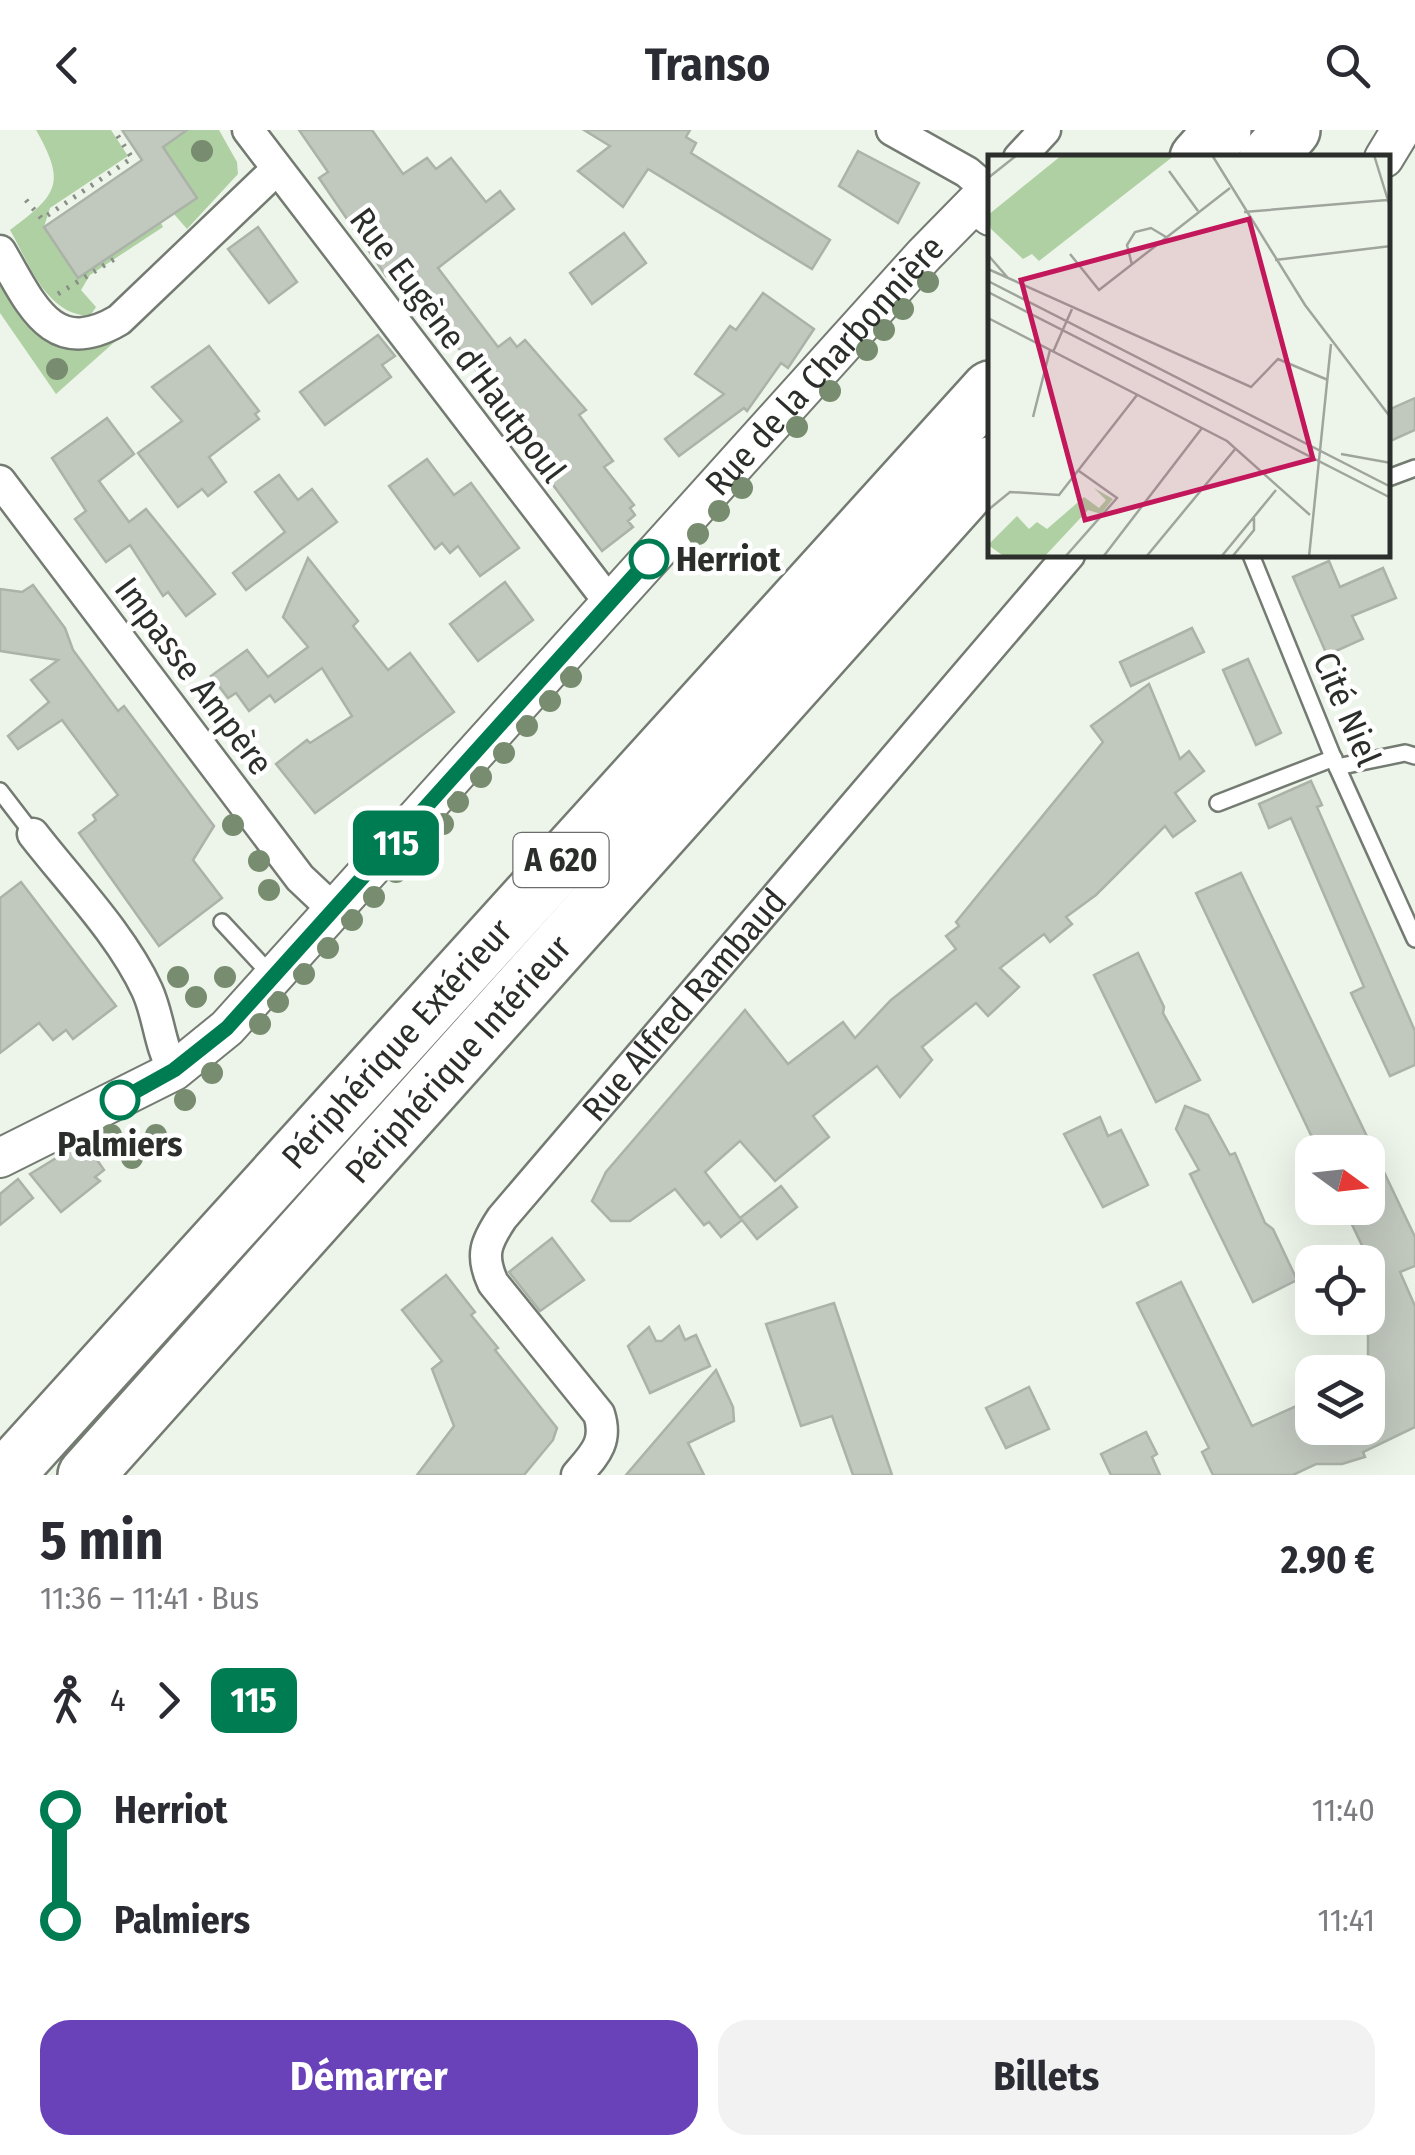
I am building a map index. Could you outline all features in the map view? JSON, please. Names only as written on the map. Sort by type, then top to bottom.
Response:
[{"type":"highway","points":[[1201,155],[1223,130]]},
{"type":"highway","points":[[1271,155],[1292,130]]},
{"type":"highway","name":"Périphérique Extérieur","points":[[6,1475],[988,391]]},
{"type":"highway","name":"Périphérique Intérieur","points":[[101,1465],[988,467]]},
{"type":"street","name":"Rue Eugène d'Hautpoul","points":[[248,130],[610,603]]},
{"type":"street","points":[[892,130],[967,172],[986,199]]},
{"type":"street","points":[[1022,155],[1045,130]]},
{"type":"street","points":[[1386,155],[1400,130]]},
{"type":"street","points":[[0,251],[48,324],[72,336],[94,334],[119,320],[277,169]]},
{"type":"street","name":"Rue de la Charbonnière","points":[[0,1158],[174,1070],[227,1028],[610,603],[986,199]]},
{"type":"street","name":"Impasse Ampère","points":[[0,481],[300,878],[335,911]]},
{"type":"street","name":"Rue Alfred Rambaud","points":[[577,1475],[599,1451],[604,1430],[599,1414],[493,1283],[484,1264],[485,1243],[502,1218],[1066,558]]},
{"type":"street","points":[[33,834],[130,961],[148,992],[164,1054],[174,1070]]},
{"type":"lane","points":[[1390,477],[1415,468]]},
{"type":"lane","name":"Cité Niel","points":[[1252,558],[1335,762],[1415,939]]},
{"type":"lane","points":[[1218,803],[1335,762],[1405,753],[1415,756]]},
{"type":"lane","points":[[0,792],[33,834]]},
{"type":"lane","points":[[222,922],[274,978]]},
{"type":"path","points":[[26,200],[42,219],[132,158],[114,130]]},
{"type":"path","points":[[32,305],[90,275],[116,258],[112,255]]},
{"type":"green space","points":[[36,130],[111,130],[128,156],[50,208],[44,227],[78,278],[161,223],[163,227],[90,275],[81,290],[96,307],[90,316],[62,307],[50,297],[10,230],[38,207],[52,187],[52,163]]},
{"type":"green space","points":[[187,130],[219,130],[237,162],[238,174],[187,229],[174,214],[197,198],[163,147]]},
{"type":"green space","points":[[0,287],[7,287],[41,332],[65,348],[98,347],[119,338],[56,394],[0,313]]},
{"type":"building","points":[[122,130],[187,130],[163,147],[197,198],[78,278],[44,227],[142,160]]},
{"type":"building","points":[[299,130],[372,130],[403,174],[427,158],[436,169],[451,158],[486,202],[500,191],[514,209],[438,268],[498,347],[510,338],[517,347],[525,340],[586,410],[579,415],[613,461],[604,467],[634,505],[630,508],[635,515],[628,521],[633,527],[602,551],[539,466],[545,462],[484,380],[451,339],[446,343],[392,271],[386,276],[319,178],[328,172]]},
{"type":"building","points":[[584,130],[690,130],[686,137],[696,143],[691,153],[830,240],[812,269],[648,169],[623,207],[578,171],[610,146]]},
{"type":"building","points":[[858,151],[919,183],[898,223],[839,186]]},
{"type":"building","points":[[258,227],[297,282],[269,303],[228,249]]},
{"type":"building","points":[[624,233],[646,263],[592,304],[570,273]]},
{"type":"building","points":[[763,293],[814,329],[788,368],[781,363],[747,411],[744,408],[679,456],[665,439],[724,394],[695,374],[730,326],[736,330]]},
{"type":"building","points":[[378,335],[395,356],[382,365],[391,377],[325,425],[300,392]]},
{"type":"building","points":[[209,346],[259,411],[255,414],[259,419],[209,457],[226,482],[208,496],[202,489],[178,507],[138,453],[182,421],[152,387]]},
{"type":"building","points":[[1415,398],[1415,430],[1390,441],[1390,409]]},
{"type":"building","points":[[107,418],[134,454],[99,481],[129,522],[146,509],[215,594],[186,616],[168,592],[163,596],[130,545],[106,562],[75,519],[86,511],[52,458]]},
{"type":"building","points":[[427,459],[454,495],[471,483],[519,548],[480,576],[458,546],[450,553],[442,543],[435,549],[389,486]]},
{"type":"building","points":[[279,475],[298,500],[312,489],[337,522],[246,590],[233,573],[285,532],[255,492]]},
{"type":"building","points":[[308,558],[358,621],[353,626],[388,670],[410,653],[454,712],[315,813],[276,764],[307,740],[310,743],[352,716],[322,668],[275,702],[270,695],[249,711],[236,693],[228,698],[211,676],[247,650],[268,677],[308,647],[283,617]]},
{"type":"building","points":[[1329,561],[1340,587],[1383,568],[1396,598],[1352,616],[1363,639],[1327,655],[1293,577]]},
{"type":"building","points":[[505,582],[533,620],[478,661],[450,624]]},
{"type":"building","points":[[33,585],[65,628],[73,650],[118,711],[124,706],[214,826],[193,860],[222,898],[159,946],[79,833],[96,820],[93,815],[118,795],[62,720],[18,749],[8,736],[49,702],[31,680],[58,660],[0,651],[0,589],[22,592]]},
{"type":"building","points":[[1192,628],[1204,652],[1131,686],[1120,662]]},
{"type":"building","points":[[1248,659],[1281,733],[1256,745],[1223,670]]},
{"type":"building","points":[[1149,684],[1180,759],[1189,751],[1204,771],[1175,793],[1195,821],[1173,837],[1165,826],[1096,895],[1066,917],[1072,924],[1050,942],[1044,934],[1000,968],[1019,987],[988,1016],[976,1003],[922,1047],[932,1060],[900,1097],[877,1066],[813,1116],[829,1137],[775,1181],[740,1141],[705,1172],[740,1218],[781,1186],[797,1207],[757,1239],[742,1220],[721,1237],[709,1222],[704,1225],[675,1189],[630,1221],[611,1221],[592,1201],[606,1172],[745,1010],[788,1064],[843,1022],[855,1038],[891,1000],[956,949],[946,936],[959,926],[956,922],[1103,742],[1091,726]]},
{"type":"building","points":[[1311,781],[1322,805],[1317,807],[1415,1031],[1415,1065],[1390,1076],[1351,993],[1364,987],[1291,818],[1269,828],[1259,804]]},
{"type":"building","points":[[1241,873],[1366,1135],[1311,1135],[1196,893]]},
{"type":"building","points":[[21,882],[116,1006],[73,1039],[66,1030],[53,1040],[39,1023],[0,1053],[0,898]]},
{"type":"building","points":[[1138,953],[1164,1007],[1163,1013],[1200,1080],[1156,1102],[1094,975]]},
{"type":"building","points":[[1185,1106],[1208,1115],[1230,1155],[1235,1153],[1295,1281],[1253,1302],[1190,1174],[1199,1170],[1176,1129]]},
{"type":"building","points":[[1100,1117],[1108,1136],[1121,1130],[1148,1185],[1103,1207],[1064,1134]]},
{"type":"building","points":[[84,1141],[104,1170],[95,1177],[100,1181],[61,1212],[30,1174]]},
{"type":"building","points":[[1385,1174],[1415,1237],[1415,1266],[1400,1272],[1415,1306],[1415,1427],[1385,1441],[1385,1355],[1368,1355],[1368,1335],[1385,1335],[1385,1245],[1362,1245],[1352,1225],[1385,1225]]},
{"type":"building","points":[[18,1179],[33,1198],[0,1225],[0,1194]]},
{"type":"building","points":[[552,1238],[584,1280],[540,1311],[509,1272]]},
{"type":"building","points":[[446,1275],[475,1312],[471,1315],[498,1348],[495,1350],[557,1428],[553,1440],[524,1475],[417,1475],[454,1426],[432,1369],[442,1361],[402,1310]]},
{"type":"building","points":[[1181,1282],[1252,1426],[1295,1407],[1295,1445],[1378,1445],[1363,1452],[1365,1457],[1342,1464],[1316,1464],[1293,1475],[1213,1475],[1202,1452],[1209,1448],[1137,1303]]},
{"type":"building","points":[[834,1303],[892,1475],[853,1475],[832,1416],[801,1426],[766,1324]]},
{"type":"building","points":[[679,1326],[685,1340],[696,1335],[710,1366],[650,1393],[628,1346],[649,1327],[656,1341],[662,1341]]},
{"type":"building","points":[[716,1370],[733,1407],[734,1421],[688,1443],[704,1475],[626,1475]]},
{"type":"building","points":[[1029,1387],[1049,1429],[1006,1448],[986,1408]]},
{"type":"building","points":[[1146,1432],[1157,1454],[1152,1457],[1160,1475],[1111,1475],[1101,1454]]},
{"type":"bus line","name":"115","points":[[120,1100],[174,1070],[227,1028],[649,559]]},
{"type":"place","name":"Herriot","points":[[649,559]]},
{"type":"place","name":"Palmiers","points":[[120,1100]]}]
